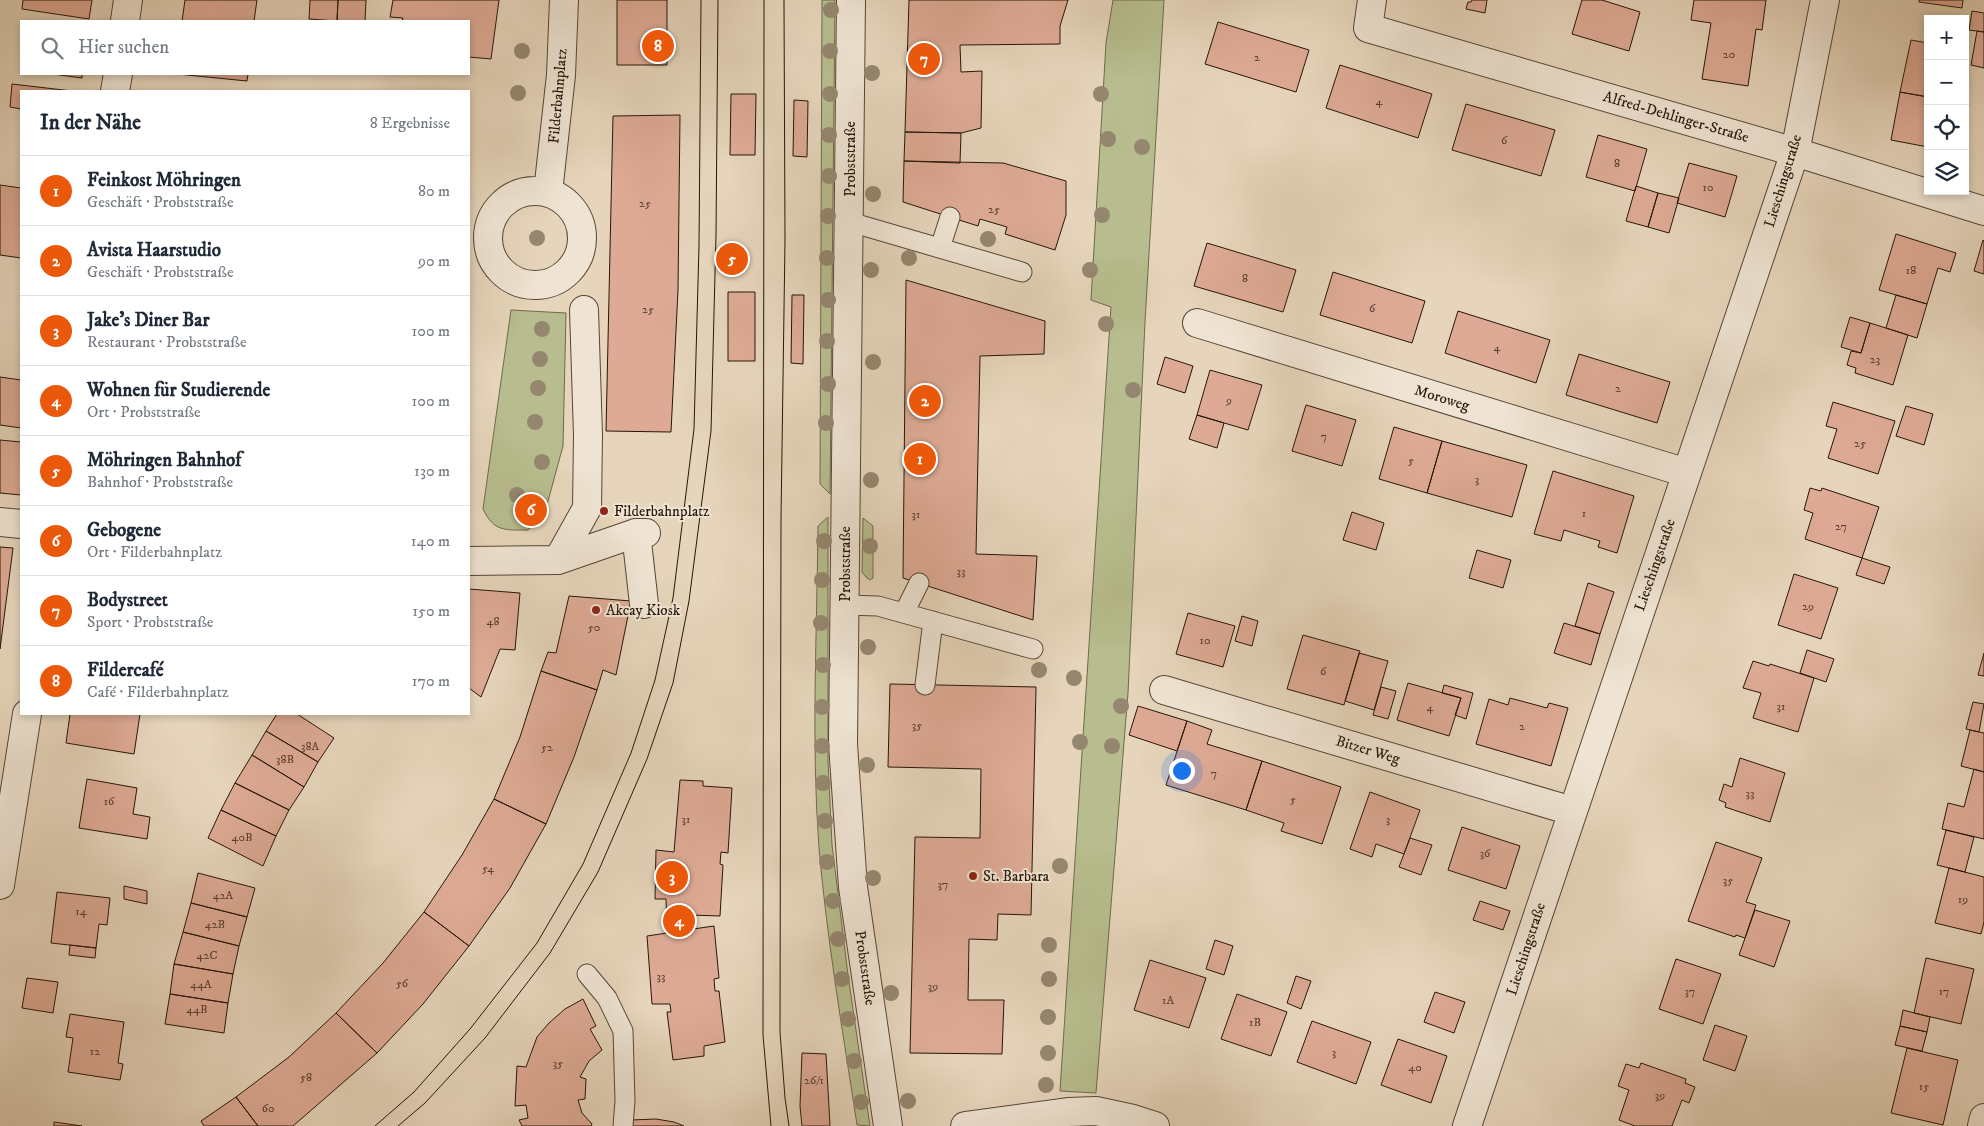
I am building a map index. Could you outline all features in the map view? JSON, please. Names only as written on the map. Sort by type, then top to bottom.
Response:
[{"type":"street","points":[[125,20],[128,0]]},
{"type":"street","name":"Filderbahnplatz","points":[[548,192],[561,75],[564,0]]},
{"type":"street","name":"Probststraße","points":[[851,0],[844,744],[853,887],[888,1126]]},
{"type":"street","name":"Alfred-Dehlinger-Straße","points":[[1372,0],[1368,28],[1795,152],[1984,211]]},
{"type":"street","name":"Lieschingstraße","points":[[1467,1126],[1795,152],[1825,0]]},
{"type":"street","points":[[115,90],[118,75]]},
{"type":"street","points":[[558,560],[587,508],[588,435],[584,310]]},
{"type":"street","name":"Moroweg","points":[[1197,323],[1686,473]]},
{"type":"street","points":[[587,508],[608,543]]},
{"type":"street","points":[[0,522],[20,524]]},
{"type":"street","points":[[470,561],[558,560],[641,533],[644,604]]},
{"type":"street","name":"Bitzer Weg","points":[[1164,690],[1572,811]]},
{"type":"street","points":[[0,885],[27,715]]},
{"type":"street","points":[[965,1126],[1068,1112],[1096,1111],[1155,1126]]},
{"type":"street","points":[[1982,1126],[1984,1118]]},
{"type":"lane","points":[[940,248],[950,217]]},
{"type":"lane","points":[[850,222],[1022,272]]},
{"type":"lane","points":[[904,613],[919,583]]},
{"type":"lane","points":[[845,605],[878,606],[1033,649]]},
{"type":"lane","points":[[925,685],[933,621]]},
{"type":"lane","points":[[587,974],[607,998],[622,1031],[625,1101],[623,1126]]},
{"type":"green space","points":[[822,0],[835,0],[830,494],[820,484]]},
{"type":"green space","points":[[1113,0],[1164,0],[1145,322],[1128,693],[1096,1093],[1060,1091],[1111,307],[1091,300],[1106,43]]},
{"type":"green space","points":[[511,310],[566,313],[563,446],[545,512],[528,530],[513,530],[496,526],[487,517],[483,509]]},
{"type":"green space","points":[[828,517],[828,761],[832,845],[848,975],[870,1126],[857,1125],[831,952],[819,848],[815,768],[818,526]]},
{"type":"green space","points":[[863,518],[873,526],[873,578],[870,580],[862,572]]},
{"type":"building","points":[[23,0],[92,0],[89,19],[22,9]]},
{"type":"building","points":[[185,0],[257,0],[254,20],[182,20]]},
{"type":"building","points":[[310,0],[338,0],[337,20],[309,19]]},
{"type":"building","points":[[338,0],[366,0],[365,20],[337,20]]},
{"type":"building","points":[[393,0],[499,0],[491,59],[470,57],[470,20],[402,20],[403,18],[390,17]]},
{"type":"building","points":[[617,0],[667,0],[667,65],[617,65]]},
{"type":"building","points":[[909,0],[1068,0],[1060,26],[1060,44],[960,45],[961,72],[982,71],[981,128],[961,133],[905,132]]},
{"type":"building","points":[[1472,0],[1487,0],[1485,13],[1466,9],[1468,2]]},
{"type":"building","points":[[1582,0],[1602,0],[1640,12],[1629,51],[1572,34]]},
{"type":"building","points":[[1694,0],[1766,0],[1762,30],[1756,29],[1748,86],[1702,79],[1711,23],[1691,20]]},
{"type":"building","points":[[1919,0],[1963,0],[1962,8],[1919,2]]},
{"type":"building","points":[[1972,11],[1984,13],[1984,32],[1969,30]]},
{"type":"building","points":[[1218,22],[1309,50],[1296,92],[1205,64]]},
{"type":"building","points":[[1977,31],[1984,32],[1984,68],[1971,65]]},
{"type":"building","points":[[1911,40],[1924,42],[1924,96],[1900,92]]},
{"type":"building","points":[[1340,65],[1432,94],[1418,138],[1326,108]]},
{"type":"building","points":[[60,75],[82,75],[82,78]]},
{"type":"building","points":[[187,75],[248,75],[247,81]]},
{"type":"building","points":[[12,84],[63,90],[20,90],[20,109],[10,107]]},
{"type":"building","points":[[1900,92],[1924,96],[1924,146],[1891,140]]},
{"type":"building","points":[[731,94],[756,94],[755,155],[730,155]]},
{"type":"building","points":[[794,100],[808,101],[807,157],[793,156]]},
{"type":"building","points":[[1466,104],[1555,130],[1541,176],[1452,150]]},
{"type":"building","points":[[680,115],[678,290],[671,432],[606,431],[613,116]]},
{"type":"building","points":[[905,132],[961,133],[960,163],[904,161]]},
{"type":"building","points":[[1598,135],[1647,149],[1635,191],[1586,177]]},
{"type":"building","points":[[904,161],[1003,163],[1066,181],[1066,215],[1055,250],[1005,234],[1007,227],[980,219],[978,226],[903,202]]},
{"type":"building","points":[[1689,163],[1737,176],[1725,217],[1677,203]]},
{"type":"building","points":[[0,185],[20,188],[20,258],[0,255]]},
{"type":"building","points":[[1636,186],[1658,193],[1648,227],[1626,221]]},
{"type":"building","points":[[1658,193],[1679,198],[1669,233],[1648,227]]},
{"type":"building","points":[[1896,234],[1956,253],[1950,272],[1938,268],[1927,304],[1879,290]]},
{"type":"building","points":[[1984,241],[1984,274],[1974,271]]},
{"type":"building","points":[[1207,243],[1296,270],[1283,312],[1194,286]]},
{"type":"building","points":[[1333,272],[1425,301],[1412,343],[1320,315]]},
{"type":"building","points":[[906,280],[1045,321],[1044,354],[980,356],[976,554],[1037,556],[1033,620],[903,578]]},
{"type":"building","points":[[728,292],[755,292],[755,361],[728,361]]},
{"type":"building","points":[[792,295],[804,295],[803,364],[791,363]]},
{"type":"building","points":[[1896,295],[1927,304],[1917,338],[1886,328]]},
{"type":"building","points":[[1458,311],[1550,340],[1536,383],[1445,353]]},
{"type":"building","points":[[1850,317],[1870,323],[1861,353],[1841,347]]},
{"type":"building","points":[[1870,323],[1908,335],[1893,385],[1855,373],[1856,368],[1847,365],[1851,351],[1861,353]]},
{"type":"building","points":[[1579,354],[1670,382],[1657,423],[1566,395]]},
{"type":"building","points":[[1165,357],[1193,366],[1185,393],[1157,384]]},
{"type":"building","points":[[1210,370],[1262,385],[1248,430],[1197,415]]},
{"type":"building","points":[[0,377],[20,380],[20,428],[0,425]]},
{"type":"building","points":[[1833,402],[1895,421],[1878,474],[1828,458],[1837,429],[1826,426]]},
{"type":"building","points":[[1306,405],[1356,420],[1342,466],[1292,451]]},
{"type":"building","points":[[1906,406],[1933,414],[1924,445],[1896,436]]},
{"type":"building","points":[[1197,415],[1224,423],[1217,448],[1189,439]]},
{"type":"building","points":[[1394,427],[1442,441],[1427,493],[1379,479]]},
{"type":"building","points":[[0,440],[20,442],[20,495],[0,493]]},
{"type":"building","points":[[1442,441],[1527,465],[1512,517],[1427,493]]},
{"type":"building","points":[[1553,471],[1634,496],[1617,553],[1598,547],[1600,541],[1564,530],[1561,541],[1534,534]]},
{"type":"building","points":[[1810,488],[1821,491],[1822,488],[1879,507],[1862,558],[1805,539],[1813,513],[1804,510]]},
{"type":"building","points":[[1352,512],[1384,523],[1376,550],[1343,540]]},
{"type":"building","points":[[0,547],[13,548],[0,649]]},
{"type":"building","points":[[1477,550],[1511,560],[1503,588],[1469,578]]},
{"type":"building","points":[[1862,558],[1890,567],[1884,584],[1856,575]]},
{"type":"building","points":[[1794,574],[1838,588],[1821,639],[1778,625]]},
{"type":"building","points":[[1588,583],[1614,592],[1600,634],[1575,626]]},
{"type":"building","points":[[470,589],[520,593],[515,650],[500,649],[481,697],[470,689]]},
{"type":"building","points":[[569,596],[631,601],[616,675],[603,670],[597,690],[541,671],[548,652],[556,653]]},
{"type":"building","points":[[1188,613],[1235,626],[1223,667],[1176,654]]},
{"type":"building","points":[[1242,616],[1258,621],[1252,646],[1235,641]]},
{"type":"building","points":[[1564,623],[1600,634],[1591,665],[1554,653]]},
{"type":"building","points":[[1303,635],[1360,651],[1344,705],[1287,689]]},
{"type":"building","points":[[1807,650],[1834,659],[1826,682],[1800,673]]},
{"type":"building","points":[[1359,653],[1388,661],[1374,710],[1345,701]]},
{"type":"building","points":[[1984,653],[1984,676],[1978,675]]},
{"type":"building","points":[[1753,661],[1769,666],[1770,664],[1814,678],[1798,732],[1753,718],[1761,693],[1743,688]]},
{"type":"building","points":[[541,671],[597,690],[574,757],[546,824],[494,799],[520,737]]},
{"type":"building","points":[[1408,683],[1461,698],[1449,736],[1397,720]]},
{"type":"building","name":"St. Barbara","points":[[890,684],[1036,687],[1031,915],[998,914],[997,940],[969,939],[968,1000],[1004,1000],[1002,1054],[910,1053],[915,837],[980,838],[981,769],[888,767]]},
{"type":"building","points":[[1444,685],[1473,693],[1466,719],[1455,715],[1461,698],[1442,693]]},
{"type":"building","points":[[1381,687],[1396,691],[1388,719],[1373,715]]},
{"type":"building","points":[[1510,698],[1547,708],[1549,703],[1568,708],[1551,766],[1476,744],[1489,699],[1508,705]]},
{"type":"building","points":[[1973,702],[1984,704],[1979,732],[1966,729]]},
{"type":"building","points":[[1138,706],[1187,721],[1177,751],[1129,735]]},
{"type":"building","points":[[70,715],[140,715],[134,754],[66,743]]},
{"type":"building","points":[[276,715],[299,715],[334,738],[318,762],[266,731]]},
{"type":"building","points":[[1187,721],[1212,730],[1207,744],[1262,761],[1246,810],[1166,785]]},
{"type":"building","points":[[1970,730],[1984,733],[1984,772],[1961,766]]},
{"type":"building","points":[[266,731],[318,762],[304,787],[252,755]]},
{"type":"building","points":[[252,755],[304,787],[289,810],[235,783]]},
{"type":"building","points":[[1740,758],[1785,773],[1770,822],[1725,807],[1726,803],[1719,800],[1724,784],[1732,787]]},
{"type":"building","points":[[1262,761],[1341,787],[1322,844],[1281,831],[1284,823],[1246,810]]},
{"type":"building","points":[[1974,769],[1984,772],[1984,839],[1942,829],[1948,803],[1964,807]]},
{"type":"building","points":[[87,779],[137,788],[133,814],[150,817],[147,839],[79,828]]},
{"type":"building","points":[[680,780],[703,781],[703,786],[732,788],[728,853],[721,852],[720,864],[723,865],[720,916],[690,915],[693,929],[714,926],[719,978],[714,979],[715,991],[719,991],[725,1042],[704,1046],[704,1056],[673,1060],[667,1012],[671,1012],[670,1004],[652,1004],[647,936],[667,933],[666,899],[655,899],[656,850],[674,852]]},
{"type":"building","points":[[235,783],[289,810],[276,836],[221,810]]},
{"type":"building","points":[[1370,792],[1420,810],[1404,854],[1376,844],[1372,857],[1350,849]]},
{"type":"building","points":[[494,799],[546,824],[510,888],[469,946],[424,912],[462,855]]},
{"type":"building","points":[[221,810],[276,836],[263,866],[208,838]]},
{"type":"building","points":[[1462,827],[1520,846],[1506,889],[1448,870]]},
{"type":"building","points":[[1946,830],[1974,837],[1965,872],[1937,865]]},
{"type":"building","points":[[1410,838],[1432,845],[1421,875],[1399,867]]},
{"type":"building","points":[[1716,842],[1762,858],[1746,902],[1756,905],[1745,938],[1736,935],[1735,937],[1688,921]]},
{"type":"building","points":[[1949,868],[1984,877],[1984,922],[1981,934],[1935,923]]},
{"type":"building","points":[[198,873],[255,888],[247,917],[191,903]]},
{"type":"building","points":[[124,886],[147,891],[147,904],[124,899]]},
{"type":"building","points":[[57,892],[110,898],[107,925],[99,924],[96,948],[51,943]]},
{"type":"building","points":[[1480,901],[1510,911],[1503,930],[1473,920]]},
{"type":"building","points":[[191,903],[247,917],[239,946],[183,932]]},
{"type":"building","points":[[1755,910],[1790,921],[1774,967],[1739,955]]},
{"type":"building","points":[[424,912],[469,946],[423,1004],[377,1053],[336,1013],[383,963]]},
{"type":"building","points":[[183,932],[239,946],[233,974],[174,964]]},
{"type":"building","points":[[1215,940],[1233,946],[1224,975],[1206,969]]},
{"type":"building","points":[[70,945],[96,948],[95,958],[69,955]]},
{"type":"building","points":[[1926,958],[1974,969],[1961,1024],[1914,1013]]},
{"type":"building","points":[[1676,959],[1721,974],[1703,1024],[1659,1009]]},
{"type":"building","points":[[1150,960],[1206,978],[1189,1028],[1134,1010]]},
{"type":"building","points":[[174,964],[233,974],[228,1003],[170,994]]},
{"type":"building","points":[[1296,976],[1311,981],[1301,1009],[1287,1003]]},
{"type":"building","points":[[27,978],[58,982],[53,1013],[22,1008]]},
{"type":"building","points":[[1435,992],[1465,1002],[1454,1033],[1424,1022]]},
{"type":"building","points":[[170,994],[228,1003],[224,1033],[165,1024]]},
{"type":"building","points":[[1237,994],[1287,1012],[1271,1056],[1221,1039]]},
{"type":"building","points":[[583,999],[596,1026],[590,1029],[602,1050],[589,1061],[580,1077],[586,1079],[585,1099],[578,1100],[582,1113],[592,1124],[591,1126],[522,1126],[519,1120],[528,1118],[526,1105],[515,1106],[517,1066],[526,1067],[537,1037],[549,1023],[565,1009]]},
{"type":"building","points":[[1903,1010],[1930,1017],[1927,1032],[1900,1026]]},
{"type":"building","points":[[336,1013],[377,1053],[293,1126],[258,1126],[236,1097],[289,1057]]},
{"type":"building","points":[[70,1014],[124,1022],[118,1063],[123,1064],[120,1080],[68,1072],[73,1038],[66,1037]]},
{"type":"building","points":[[1312,1021],[1371,1042],[1356,1084],[1297,1062]]},
{"type":"building","points":[[1715,1025],[1747,1036],[1735,1071],[1703,1060]]},
{"type":"building","points":[[1900,1026],[1927,1032],[1922,1051],[1895,1045]]},
{"type":"building","points":[[1398,1039],[1447,1056],[1431,1103],[1381,1085]]},
{"type":"building","points":[[1907,1048],[1958,1060],[1943,1125],[1891,1113]]},
{"type":"building","points":[[802,1053],[826,1054],[830,1126],[802,1126],[800,1106]]},
{"type":"building","points":[[1641,1063],[1686,1079],[1685,1083],[1695,1087],[1689,1103],[1682,1100],[1672,1126],[1635,1126],[1619,1120],[1629,1090],[1618,1086],[1626,1064],[1639,1068]]},
{"type":"building","points":[[236,1097],[258,1126],[204,1126],[201,1121]]},
{"type":"building","points":[[656,1119],[684,1126],[632,1126],[631,1120]]},
{"type":"building","points":[[54,1122],[82,1126],[54,1126]]},
{"type":"tram line","points":[[375,1126],[414,1092],[470,1029],[537,943],[583,864],[631,753],[655,680],[673,598],[694,429],[699,246],[701,0]]},
{"type":"tram line","points":[[398,1126],[425,1103],[485,1038],[550,953],[598,872],[647,759],[673,683],[689,601],[711,431],[716,235],[718,0]]},
{"type":"tram line","points":[[764,0],[763,1035],[771,1126]]},
{"type":"tram line","points":[[784,0],[785,240],[781,519],[780,1032],[789,1126]]},
{"type":"place","name":"Fildercafé","points":[[658,46]]},
{"type":"place","name":"Bodystreet","points":[[924,59]]},
{"type":"place","name":"Möhringen Bahnhof","points":[[732,259]]},
{"type":"place","name":"Avista Haarstudio","points":[[925,401]]},
{"type":"place","name":"Feinkost Möhringen","points":[[920,459]]},
{"type":"place","name":"Gebogene","points":[[531,510]]},
{"type":"place","name":"Filderbahnplatz","points":[[604,511]]},
{"type":"place","name":"Akcay Kiosk","points":[[596,610]]},
{"type":"place","name":"St. Barbara","points":[[973,876]]},
{"type":"place","name":"Jake's Diner Bar","points":[[672,877]]},
{"type":"place","name":"Wohnen für Studierende","points":[[679,921]]}]
